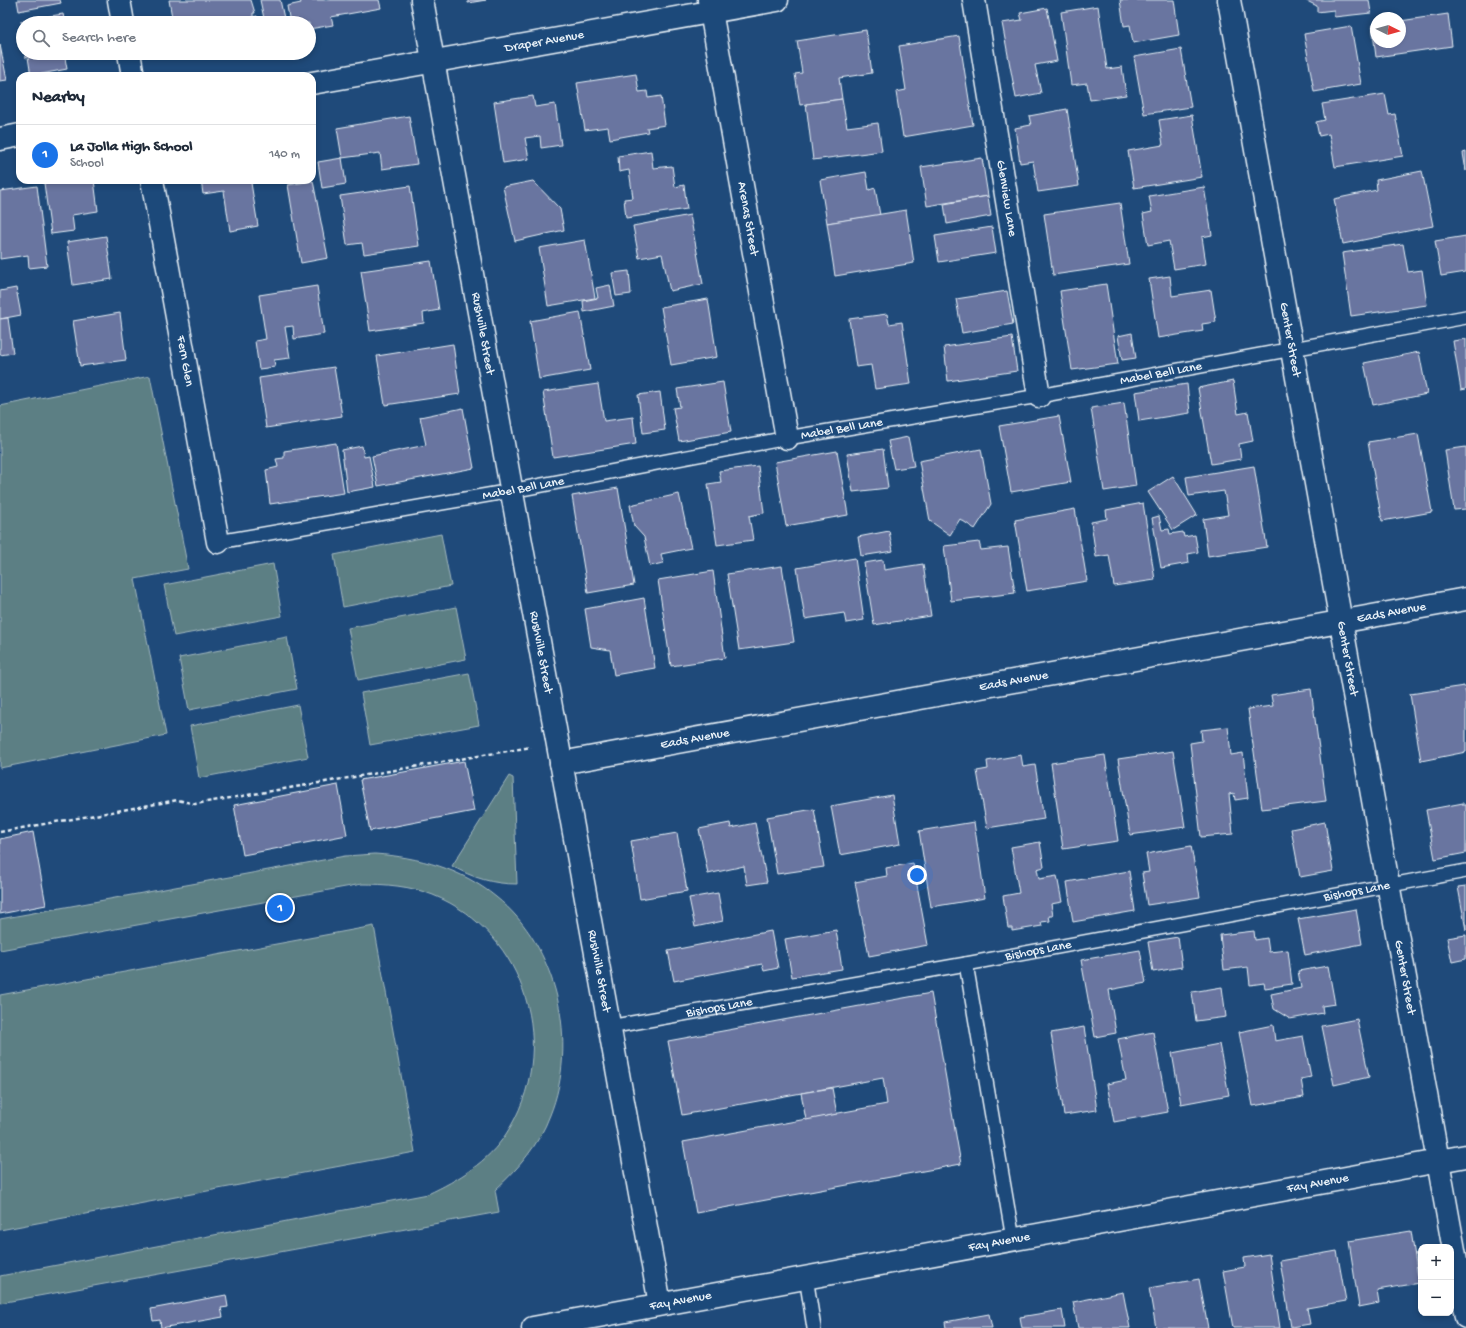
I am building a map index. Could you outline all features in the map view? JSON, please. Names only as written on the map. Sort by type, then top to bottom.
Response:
[{"type":"street","points":[[119,0],[122,16]]},
{"type":"street","name":"Rushville Street","points":[[422,0],[660,1304]]},
{"type":"street","name":"Draper Avenue","points":[[316,82],[433,62],[710,6],[777,0]]},
{"type":"street","name":"Glenview Lane","points":[[974,0],[1039,396]]},
{"type":"street","name":"Genter Street","points":[[1228,0],[1466,1317]]},
{"type":"street","name":"Arenas Street","points":[[710,6],[788,438]]},
{"type":"street","points":[[130,60],[132,72]]},
{"type":"street","points":[[0,138],[16,136]]},
{"type":"street","name":"Fern Glen","points":[[153,184],[218,542]]},
{"type":"street","name":"Eads Avenue","points":[[561,763],[1466,599]]},
{"type":"street","name":"Fay Avenue","points":[[533,1328],[1466,1156]]},
{"type":"lane","name":"Mabel Bell Lane","points":[[218,542],[511,491],[788,438],[1039,396],[1291,348],[1466,318]]},
{"type":"lane","name":"Bishops Lane","points":[[609,1027],[966,964],[1466,871]]},
{"type":"lane","points":[[966,964],[1013,1239]]},
{"type":"lane","points":[[806,1277],[814,1328]]},
{"type":"path","points":[[0,832],[178,800],[196,804],[534,747]]},
{"type":"green space","points":[[150,376],[188,569],[135,579],[166,735],[0,768],[0,406]]},
{"type":"green space","points":[[441,534],[451,586],[343,607],[334,555]]},
{"type":"green space","points":[[273,564],[282,616],[174,636],[164,585]]},
{"type":"green space","points":[[456,607],[466,659],[358,680],[348,628]]},
{"type":"green space","points":[[287,637],[297,689],[189,710],[179,658]]},
{"type":"green space","points":[[469,673],[479,725],[370,745],[361,693]]},
{"type":"green space","points":[[298,705],[308,757],[199,778],[190,726]]},
{"type":"green space","points":[[509,776],[513,778],[517,884],[483,880],[452,866]]},
{"type":"green space","points":[[375,854],[408,858],[439,866],[483,887],[517,917],[535,942],[548,969],[557,997],[562,1027],[563,1057],[559,1087],[550,1115],[534,1146],[520,1165],[495,1190],[499,1212],[0,1303],[0,1276],[428,1194],[450,1183],[472,1169],[499,1144],[506,1134],[523,1101],[531,1067],[532,1031],[525,997],[512,965],[492,937],[465,913],[433,895],[416,889],[398,886],[362,884],[0,950],[0,919],[345,856]]},
{"type":"green space","points":[[374,926],[415,1152],[0,1230],[0,995]]},
{"type":"building","points":[[17,0],[60,0],[61,3],[19,11]]},
{"type":"building","points":[[169,0],[251,0],[255,13],[253,13],[253,16],[172,16]]},
{"type":"building","points":[[260,0],[280,0],[283,16],[263,16]]},
{"type":"building","points":[[300,0],[379,0],[381,8],[331,17],[333,25],[316,28],[316,16],[289,16],[287,6],[301,3]]},
{"type":"building","points":[[468,0],[486,0],[468,3]]},
{"type":"building","points":[[1120,0],[1174,0],[1179,35],[1133,43],[1130,25],[1124,26]]},
{"type":"building","points":[[1305,0],[1369,0],[1371,12],[1334,17],[1334,10],[1317,12],[1317,6]]},
{"type":"building","points":[[1098,6],[1107,69],[1122,67],[1126,95],[1090,100],[1087,83],[1071,85],[1061,12]]},
{"type":"building","points":[[1047,8],[1057,61],[1035,65],[1041,93],[1016,98],[1002,23],[1022,20],[1020,13]]},
{"type":"building","points":[[63,14],[63,16],[51,16]]},
{"type":"building","points":[[1448,14],[1452,46],[1376,57],[1375,48],[1406,48],[1406,20]]},
{"type":"building","points":[[1351,26],[1361,84],[1314,92],[1304,34]]},
{"type":"building","points":[[866,30],[872,73],[839,78],[842,99],[800,105],[795,74],[802,73],[797,41]]},
{"type":"building","points":[[959,36],[973,125],[903,137],[896,92],[906,90],[899,46]]},
{"type":"building","points":[[0,45],[7,80],[0,81]]},
{"type":"building","points":[[1181,49],[1191,107],[1144,114],[1134,57]]},
{"type":"building","points":[[28,60],[65,60],[67,69],[52,72],[30,72]]},
{"type":"building","points":[[636,74],[639,92],[647,91],[648,98],[661,96],[665,125],[647,128],[648,132],[610,139],[608,127],[585,130],[577,83]]},
{"type":"building","points":[[1385,94],[1389,115],[1395,114],[1403,156],[1335,167],[1329,134],[1319,136],[1316,122],[1325,120],[1322,104]]},
{"type":"building","points":[[533,96],[535,107],[555,104],[561,145],[541,148],[540,136],[525,138],[529,159],[503,163],[494,102]]},
{"type":"building","points":[[842,99],[847,127],[878,123],[882,151],[813,160],[806,104]]},
{"type":"building","points":[[1067,109],[1079,186],[1038,192],[1033,161],[1020,163],[1015,128],[1031,125],[1029,116]]},
{"type":"building","points":[[1192,115],[1202,177],[1134,188],[1128,151],[1163,145],[1159,120]]},
{"type":"building","points":[[409,116],[417,164],[382,169],[380,153],[342,158],[337,128]]},
{"type":"building","points":[[651,151],[653,168],[672,166],[675,187],[684,185],[687,209],[626,218],[624,199],[633,198],[629,170],[619,172],[618,156]]},
{"type":"building","points":[[1466,152],[1466,171],[1463,153]]},
{"type":"building","points":[[342,158],[346,184],[322,188],[318,162]]},
{"type":"building","points":[[982,158],[988,196],[927,206],[921,167]]},
{"type":"building","points":[[1422,171],[1433,226],[1343,244],[1334,199],[1377,190],[1376,180]]},
{"type":"building","points":[[866,172],[869,190],[875,188],[880,215],[827,223],[820,180]]},
{"type":"building","points":[[533,181],[560,209],[564,230],[515,241],[503,187]]},
{"type":"building","points":[[44,184],[95,184],[98,211],[72,215],[74,231],[51,234]]},
{"type":"building","points":[[202,184],[251,184],[258,226],[230,231],[224,191],[203,194]]},
{"type":"building","points":[[314,184],[328,258],[301,263],[288,185]]},
{"type":"building","points":[[37,186],[47,266],[29,268],[28,255],[0,259],[0,191]]},
{"type":"building","points":[[410,186],[419,246],[364,254],[362,243],[347,245],[340,196]]},
{"type":"building","points":[[1204,187],[1212,235],[1202,237],[1206,264],[1174,269],[1169,241],[1148,245],[1143,214],[1152,212],[1149,196]]},
{"type":"building","points":[[988,196],[991,216],[947,224],[944,204]]},
{"type":"building","points":[[1120,203],[1129,264],[1053,275],[1044,214]]},
{"type":"building","points":[[906,210],[914,263],[835,276],[827,223]]},
{"type":"building","points":[[690,215],[703,284],[670,291],[662,254],[639,258],[633,226]]},
{"type":"building","points":[[992,227],[996,253],[939,262],[935,236]]},
{"type":"building","points":[[106,236],[112,279],[73,285],[67,242]]},
{"type":"building","points":[[1466,236],[1466,272],[1441,276],[1435,241]]},
{"type":"building","points":[[585,240],[595,298],[548,306],[539,248]]},
{"type":"building","points":[[1403,244],[1408,272],[1422,270],[1427,305],[1351,316],[1342,253]]},
{"type":"building","points":[[431,261],[439,310],[423,313],[424,323],[370,331],[361,271]]},
{"type":"building","points":[[629,271],[631,294],[616,296],[612,273]]},
{"type":"building","points":[[1170,276],[1172,296],[1211,290],[1216,322],[1202,324],[1203,331],[1158,338],[1149,279]]},
{"type":"building","points":[[1106,284],[1118,364],[1072,370],[1060,291]]},
{"type":"building","points":[[610,285],[614,306],[584,312],[583,301],[598,298],[596,288]]},
{"type":"building","points":[[317,286],[324,334],[294,339],[293,326],[285,327],[290,358],[274,360],[275,367],[259,369],[255,341],[266,339],[259,295]]},
{"type":"building","points":[[16,288],[21,315],[0,319],[0,291]]},
{"type":"building","points":[[1007,291],[1013,324],[962,333],[956,299]]},
{"type":"building","points":[[708,299],[717,357],[671,365],[661,307]]},
{"type":"building","points":[[580,312],[590,370],[539,379],[530,321]]},
{"type":"building","points":[[120,313],[126,360],[80,366],[73,321]]},
{"type":"building","points":[[887,314],[889,324],[902,322],[911,384],[875,389],[871,365],[856,367],[849,319]]},
{"type":"building","points":[[8,318],[13,353],[0,355],[0,319]]},
{"type":"building","points":[[1132,333],[1136,358],[1122,360],[1118,336]]},
{"type":"building","points":[[1012,337],[1017,371],[948,381],[944,347]]},
{"type":"building","points":[[1466,339],[1466,389],[1461,390],[1453,341]]},
{"type":"building","points":[[453,344],[460,394],[385,405],[377,356]]},
{"type":"building","points":[[1419,352],[1427,394],[1373,405],[1364,363]]},
{"type":"building","points":[[334,367],[342,416],[266,428],[259,378]]},
{"type":"building","points":[[1233,381],[1238,414],[1248,412],[1253,441],[1239,444],[1241,459],[1211,464],[1198,388]]},
{"type":"building","points":[[723,382],[731,432],[679,441],[673,408],[680,407],[677,389]]},
{"type":"building","points":[[598,384],[604,421],[633,417],[636,444],[553,457],[543,392]]},
{"type":"building","points":[[1187,384],[1190,413],[1139,421],[1135,392]]},
{"type":"building","points":[[660,392],[665,430],[643,433],[638,395]]},
{"type":"building","points":[[1124,403],[1136,486],[1104,491],[1091,408]]},
{"type":"building","points":[[463,408],[474,468],[378,486],[372,456],[426,445],[420,417]]},
{"type":"building","points":[[1059,416],[1071,482],[1011,492],[999,426]]},
{"type":"building","points":[[1418,434],[1432,512],[1382,521],[1368,442]]},
{"type":"building","points":[[908,437],[914,466],[894,469],[888,441]]},
{"type":"building","points":[[336,443],[344,493],[270,504],[266,470],[278,467],[276,459],[284,458],[284,451]]},
{"type":"building","points":[[362,446],[364,457],[369,456],[375,487],[347,492],[342,450]]},
{"type":"building","points":[[1466,447],[1466,509],[1454,510],[1445,450]]},
{"type":"building","points":[[883,449],[888,488],[853,492],[847,454]]},
{"type":"building","points":[[981,449],[991,504],[975,529],[960,519],[950,535],[930,521],[919,461]]},
{"type":"building","points":[[837,451],[848,515],[786,526],[775,462]]},
{"type":"building","points":[[758,466],[764,513],[749,516],[753,540],[717,545],[708,484],[721,482],[719,471]]},
{"type":"building","points":[[1254,466],[1267,547],[1208,556],[1203,519],[1228,515],[1224,491],[1189,496],[1186,477]]},
{"type":"building","points":[[1173,476],[1197,515],[1173,530],[1148,492]]},
{"type":"building","points":[[618,488],[634,585],[588,593],[572,496]]},
{"type":"building","points":[[679,494],[691,548],[661,554],[663,563],[650,566],[644,537],[634,526],[630,505]]},
{"type":"building","points":[[1143,503],[1155,580],[1114,586],[1109,555],[1096,557],[1091,522],[1107,519],[1106,510]]},
{"type":"building","points":[[1075,509],[1087,581],[1027,591],[1015,520]]},
{"type":"building","points":[[1159,516],[1162,530],[1169,529],[1170,534],[1183,532],[1184,537],[1195,535],[1198,552],[1188,554],[1189,563],[1161,568],[1152,518]]},
{"type":"building","points":[[889,531],[893,551],[861,556],[858,537]]},
{"type":"building","points":[[979,542],[981,550],[1008,547],[1015,593],[951,601],[944,546]]},
{"type":"building","points":[[855,558],[864,620],[846,623],[844,613],[805,619],[797,568]]},
{"type":"building","points":[[883,560],[884,570],[923,564],[931,616],[874,625],[864,563]]},
{"type":"building","points":[[782,566],[794,642],[739,650],[727,574]]},
{"type":"building","points":[[713,571],[725,658],[671,666],[658,580]]},
{"type":"building","points":[[644,598],[655,668],[614,675],[610,650],[591,647],[585,609]]},
{"type":"building","points":[[1464,686],[1466,695],[1466,752],[1421,761],[1410,694]]},
{"type":"building","points":[[1311,689],[1326,801],[1262,809],[1248,709],[1273,706],[1271,695]]},
{"type":"building","points":[[1228,727],[1231,755],[1243,753],[1248,798],[1235,800],[1234,793],[1229,794],[1233,834],[1201,837],[1190,743],[1202,741],[1201,730]]},
{"type":"building","points":[[1173,751],[1185,827],[1130,835],[1118,759]]},
{"type":"building","points":[[1021,755],[1023,767],[1035,765],[1044,819],[987,828],[977,771],[988,769],[987,761]]},
{"type":"building","points":[[1105,755],[1118,841],[1063,849],[1051,763]]},
{"type":"building","points":[[464,761],[474,811],[370,831],[360,780]]},
{"type":"building","points":[[338,785],[347,835],[243,855],[234,805]]},
{"type":"building","points":[[892,795],[900,844],[840,855],[831,806]]},
{"type":"building","points":[[1463,803],[1463,805],[1466,805],[1466,853],[1435,859],[1426,810]]},
{"type":"building","points":[[814,809],[824,867],[777,874],[767,817]]},
{"type":"building","points":[[974,822],[985,898],[931,907],[919,831]]},
{"type":"building","points":[[1325,822],[1333,871],[1300,877],[1291,829]]},
{"type":"building","points":[[730,823],[731,828],[755,823],[767,882],[747,885],[744,866],[708,874],[699,829]]},
{"type":"building","points":[[33,832],[46,905],[0,914],[0,839]]},
{"type":"building","points":[[677,833],[687,891],[640,899],[631,841]]},
{"type":"building","points":[[1040,842],[1044,867],[1037,869],[1039,879],[1057,876],[1062,902],[1051,904],[1053,916],[1049,916],[1050,921],[1041,922],[1042,926],[1012,931],[1012,928],[1008,928],[1003,896],[1019,893],[1011,847]]},
{"type":"building","points":[[1191,846],[1200,897],[1147,905],[1142,873],[1149,872],[1146,854]]},
{"type":"building","points":[[913,863],[928,945],[869,956],[855,882],[887,876],[886,868]]},
{"type":"building","points":[[1129,871],[1135,911],[1073,922],[1067,882]]},
{"type":"building","points":[[1466,886],[1466,930],[1458,887]]},
{"type":"building","points":[[718,893],[723,921],[695,927],[689,898]]},
{"type":"building","points":[[1356,909],[1362,944],[1305,955],[1298,919]]},
{"type":"building","points":[[836,930],[842,969],[792,977],[785,939]]},
{"type":"building","points":[[771,931],[778,968],[764,971],[762,964],[674,981],[668,951]]},
{"type":"building","points":[[1254,931],[1255,940],[1267,938],[1269,952],[1288,950],[1292,984],[1265,988],[1264,983],[1250,985],[1248,967],[1224,970],[1220,935]]},
{"type":"building","points":[[1466,935],[1466,959],[1452,962],[1447,938]]},
{"type":"building","points":[[1178,937],[1182,967],[1153,972],[1148,942]]},
{"type":"building","points":[[1140,950],[1146,983],[1109,990],[1116,1033],[1095,1037],[1081,960]]},
{"type":"building","points":[[1328,966],[1335,1004],[1322,1006],[1323,1013],[1290,1019],[1274,1009],[1271,994],[1301,988],[1298,971]]},
{"type":"building","points":[[1222,987],[1226,1017],[1196,1021],[1192,992]]},
{"type":"building","points":[[931,993],[961,1164],[696,1213],[683,1142],[887,1104],[883,1078],[682,1115],[668,1041]]},
{"type":"building","points":[[1357,1019],[1369,1077],[1334,1085],[1322,1026]]},
{"type":"building","points":[[1273,1025],[1275,1041],[1303,1036],[1311,1077],[1301,1079],[1304,1097],[1253,1106],[1239,1032]]},
{"type":"building","points":[[1084,1027],[1097,1110],[1064,1115],[1051,1033]]},
{"type":"building","points":[[1153,1032],[1168,1112],[1114,1122],[1107,1084],[1126,1080],[1118,1039]]},
{"type":"building","points":[[1219,1044],[1229,1095],[1181,1104],[1172,1053]]},
{"type":"building","points":[[832,1088],[837,1114],[806,1120],[801,1093]]},
{"type":"building","points":[[1411,1231],[1418,1283],[1377,1290],[1379,1303],[1359,1307],[1349,1241]]},
{"type":"building","points":[[1337,1251],[1346,1301],[1307,1308],[1310,1324],[1291,1327],[1280,1261]]},
{"type":"building","points":[[1269,1254],[1280,1328],[1233,1328],[1223,1271],[1245,1267],[1244,1258]]},
{"type":"building","points":[[1199,1279],[1208,1328],[1156,1328],[1149,1288]]},
{"type":"building","points":[[1123,1292],[1130,1328],[1078,1328],[1073,1302]]},
{"type":"building","points":[[226,1295],[228,1307],[221,1308],[223,1317],[161,1328],[160,1320],[153,1321],[151,1309]]},
{"type":"building","points":[[1062,1310],[1065,1328],[1022,1328],[1020,1317]]},
{"type":"building","points":[[989,1314],[992,1328],[946,1328],[945,1322]]},
{"type":"place","name":"La Jolla High School","points":[[280,908]]}]
